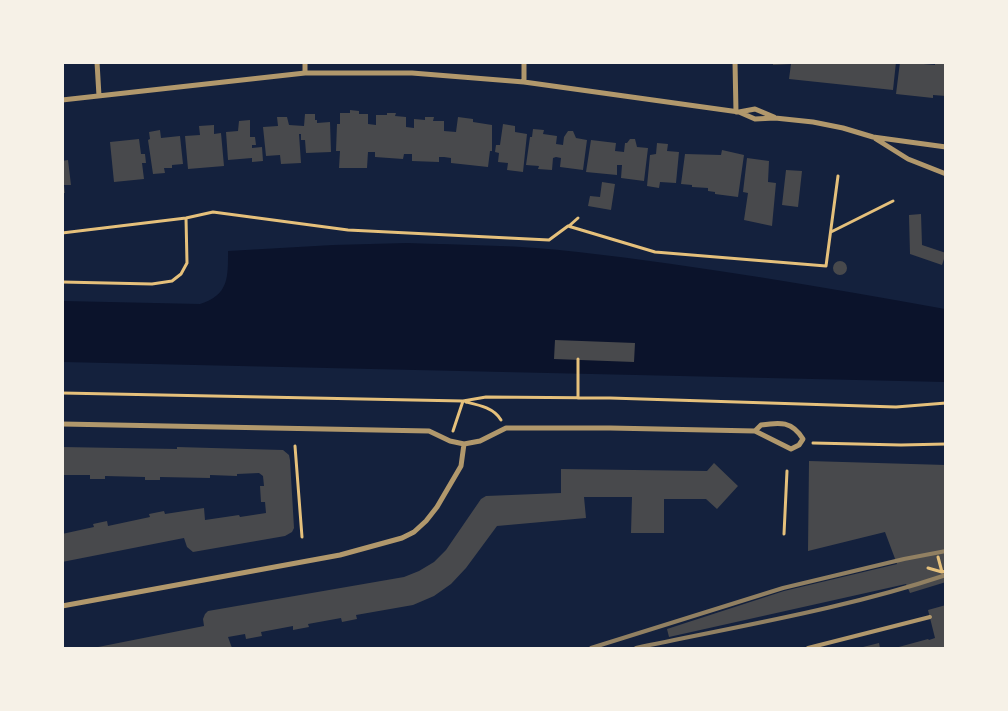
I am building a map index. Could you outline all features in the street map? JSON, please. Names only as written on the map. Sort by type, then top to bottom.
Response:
[{"type":"street","points":[[97,62],[99,96]]},
{"type":"street","points":[[304,62],[305,73]]},
{"type":"street","points":[[524,62],[524,82]]},
{"type":"street","points":[[735,62],[737,112]]},
{"type":"street","points":[[62,100],[305,73],[412,73],[524,82],[737,112],[755,119],[775,118],[820,124],[873,137],[946,147]]},
{"type":"street","points":[[737,112],[755,109],[775,118]]},
{"type":"street","points":[[873,137],[908,159],[946,174]]},
{"type":"street","points":[[62,424],[429,431],[450,441],[464,444],[480,441],[506,428],[755,431],[791,449],[803,439],[798,430],[783,423],[761,425],[755,431]]},
{"type":"street","points":[[62,606],[340,555],[402,538],[414,532],[437,507],[461,466],[464,444]]},
{"type":"lane","points":[[808,648],[930,617]]},
{"type":"path","points":[[568,226],[655,252],[826,266],[838,176]]},
{"type":"path","points":[[831,232],[893,201]]},
{"type":"path","points":[[62,233],[186,218],[212,212],[348,230],[549,240],[578,218]]},
{"type":"path","points":[[62,282],[152,284],[172,281],[181,274],[187,263],[186,218]]},
{"type":"path","points":[[578,360],[578,398]]},
{"type":"path","points":[[62,393],[463,401],[486,397],[578,398],[896,406],[946,403]]},
{"type":"path","points":[[463,401],[490,409],[498,416],[506,428]]},
{"type":"path","points":[[453,431],[463,401]]},
{"type":"path","points":[[803,439],[815,443],[946,444]]},
{"type":"path","points":[[295,446],[302,537]]},
{"type":"path","points":[[784,534],[787,471]]},
{"type":"path","points":[[938,557],[944,571]]},
{"type":"path","points":[[928,568],[944,571]]},
{"type":"water","points":[[407,243],[536,248],[624,258],[762,278],[945,309],[945,382],[63,362],[63,301],[200,304],[217,296],[222,290],[227,277],[228,251]]},
{"type":"building","points":[[773,62],[896,62],[893,90],[789,79],[791,64],[773,65]]},
{"type":"building","points":[[900,62],[935,65],[935,62],[946,62],[946,96],[933,95],[933,98],[896,94]]},
{"type":"building","points":[[350,110],[359,111],[359,114],[368,114],[368,124],[376,125],[376,115],[396,113],[395,116],[406,117],[406,127],[414,128],[414,119],[425,120],[425,117],[434,117],[433,121],[444,121],[444,131],[456,132],[458,117],[492,125],[492,151],[490,151],[488,167],[451,163],[451,158],[444,157],[439,157],[439,162],[412,161],[412,154],[404,154],[403,159],[375,157],[375,152],[368,152],[367,168],[339,168],[340,151],[336,151],[337,124],[340,124],[340,113],[350,113]]},
{"type":"building","points":[[305,114],[315,114],[317,123],[330,122],[331,152],[306,153],[305,140],[301,140],[301,134],[299,134],[301,163],[281,164],[280,155],[266,156],[263,127],[278,126],[277,117],[287,117],[289,125],[304,126]]},
{"type":"building","points":[[250,120],[250,137],[255,137],[256,145],[252,145],[252,148],[262,147],[263,161],[252,162],[252,158],[228,160],[226,132],[238,131],[239,121]]},
{"type":"building","points":[[503,124],[515,126],[515,132],[527,134],[523,172],[507,170],[508,163],[498,162],[499,153],[495,152],[496,145],[500,145]]},
{"type":"building","points":[[214,125],[214,134],[221,133],[224,166],[188,169],[185,136],[200,135],[199,126]]},
{"type":"building","points":[[533,129],[544,130],[543,134],[557,136],[556,144],[563,145],[564,137],[568,131],[573,131],[576,138],[587,140],[583,170],[560,167],[561,158],[556,157],[553,158],[552,170],[538,169],[539,166],[526,165]]},
{"type":"building","points":[[160,130],[161,138],[180,136],[183,164],[172,165],[172,168],[164,168],[165,173],[153,174],[148,140],[150,139],[149,132]]},
{"type":"building","points":[[139,139],[141,154],[145,154],[146,163],[142,163],[144,179],[114,182],[110,142]]},
{"type":"building","points":[[630,139],[635,139],[637,147],[648,148],[644,181],[621,178],[622,165],[617,165],[617,175],[586,172],[591,140],[616,143],[615,151],[624,152],[625,143]]},
{"type":"building","points":[[657,143],[668,144],[667,151],[679,152],[676,183],[660,182],[659,188],[647,186],[650,155],[656,154]]},
{"type":"building","points":[[722,150],[744,155],[738,197],[715,194],[715,192],[708,191],[708,188],[681,184],[685,154],[721,155]]},
{"type":"building","points":[[747,158],[769,161],[768,182],[776,183],[772,226],[744,220],[748,193],[743,192]]},
{"type":"building","points":[[68,160],[71,185],[64,185],[65,193],[62,193],[62,161]]},
{"type":"building","points":[[786,170],[802,171],[798,207],[782,205]]},
{"type":"building","points":[[602,182],[615,184],[611,210],[588,206],[590,196],[600,197]]},
{"type":"building","points":[[921,214],[922,245],[946,253],[942,265],[910,254],[909,215]]},
{"type":"building","points":[[837,261],[843,261],[847,268],[843,275],[837,275],[833,271],[833,265]]},
{"type":"building","points":[[555,340],[635,343],[634,362],[554,359]]},
{"type":"building","points":[[62,447],[177,449],[177,447],[283,450],[289,455],[290,460],[294,528],[292,532],[285,536],[193,552],[187,547],[184,538],[62,562],[62,534],[94,527],[93,524],[107,521],[108,526],[150,517],[149,514],[164,511],[165,514],[204,508],[205,520],[266,513],[265,502],[261,502],[260,486],[264,486],[263,476],[259,473],[237,474],[237,476],[210,475],[210,478],[160,477],[160,480],[145,480],[145,477],[105,476],[105,479],[90,479],[90,475],[62,475]]},
{"type":"building","points":[[809,461],[946,465],[946,582],[910,593],[906,584],[669,637],[667,629],[784,591],[897,564],[885,532],[808,551]]},
{"type":"building","points":[[714,463],[738,486],[717,509],[706,499],[664,499],[664,533],[631,533],[632,497],[584,497],[586,518],[497,526],[466,568],[451,584],[434,596],[413,605],[356,615],[357,619],[342,622],[341,618],[308,624],[309,627],[293,630],[293,626],[261,632],[262,636],[246,639],[245,634],[228,637],[232,648],[93,648],[204,626],[203,619],[208,611],[404,577],[434,562],[446,550],[481,499],[486,496],[561,493],[561,469],[707,471]]},
{"type":"building","points":[[946,605],[946,648],[895,648],[935,638],[928,610]]},
{"type":"building","points":[[879,643],[880,648],[859,648]]},
{"type":"railway","points":[[591,648],[783,588],[946,551]]},
{"type":"railway","points":[[636,648],[869,598],[946,575]]}]
